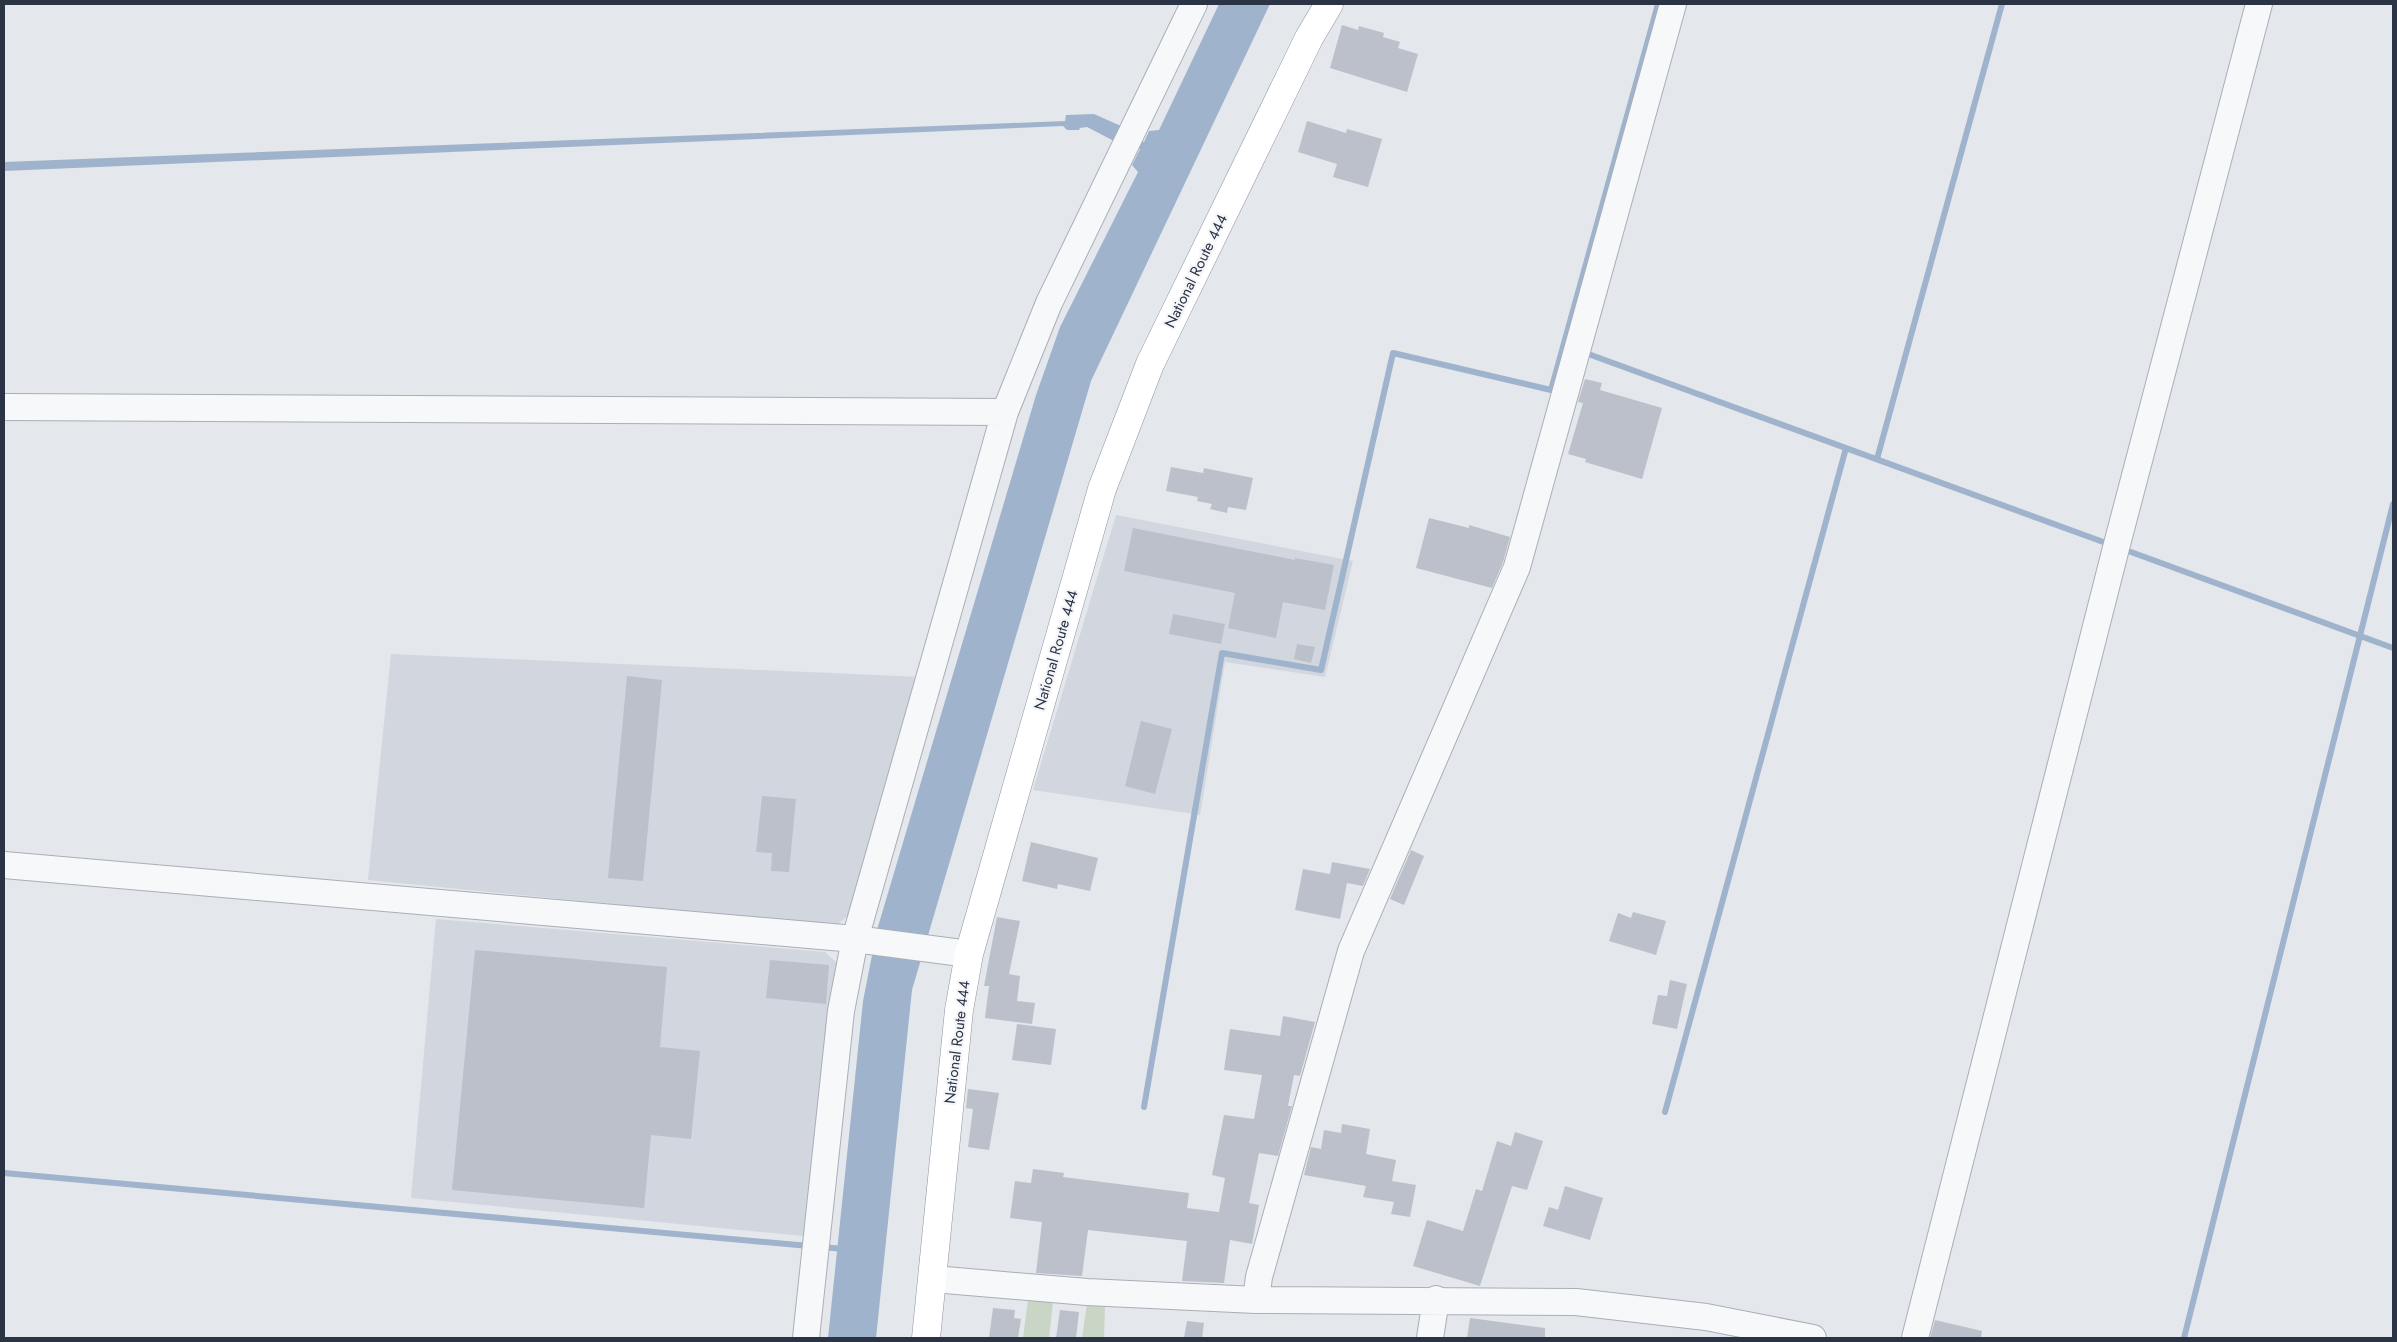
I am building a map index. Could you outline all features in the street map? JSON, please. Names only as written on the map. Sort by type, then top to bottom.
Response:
[{"type":"highway","name":"National Route 444","points":[[926,1338],[958,1020],[968,954],[1102,489],[1150,364],[1309,38],[1329,4]]},
{"type":"street","points":[[806,1338],[841,1011],[1006,412],[1049,303],[1194,4]]},
{"type":"street","points":[[1256,1300],[1259,1277],[1351,951],[1517,567],[1673,4]]},
{"type":"street","points":[[1914,1338],[2114,558],[2259,4]]},
{"type":"street","points":[[4,407],[1006,412]]},
{"type":"street","points":[[4,865],[861,940],[968,954]]},
{"type":"street","points":[[932,1279],[1087,1292],[1256,1300],[1436,1299],[1576,1302],[1706,1317],[1813,1338]]},
{"type":"street","points":[[1430,1338],[1436,1299]]},
{"type":"shaded area","points":[[1116,515],[1353,561],[1325,677],[1225,662],[1200,815],[1033,790]]},
{"type":"shaded area","points":[[391,654],[921,677],[858,908],[835,926],[368,880]]},
{"type":"shaded area","points":[[436,919],[825,952],[840,966],[804,1236],[411,1198]]},
{"type":"green space","points":[[1028,1300],[1053,1302],[1049,1338],[1023,1338]]},
{"type":"green space","points":[[1087,1304],[1105,1306],[1104,1338],[1082,1338]]},
{"type":"water","points":[[1219,4],[1270,4],[1091,381],[912,990],[876,1338],[828,1338],[863,1001],[877,930],[1036,395],[1060,327],[1138,172],[1132,165],[1140,149],[1117,136],[1114,141],[1087,127],[1080,128],[1079,130],[1067,130],[1063,126],[4,171],[4,162],[1065,121],[1066,115],[1094,114],[1121,126],[1119,131],[1144,142],[1149,131],[1159,130]]},
{"type":"building","points":[[1342,25],[1358,30],[1359,26],[1384,33],[1383,37],[1400,42],[1398,48],[1418,54],[1407,92],[1330,68]]},
{"type":"building","points":[[1307,121],[1346,133],[1347,129],[1382,139],[1368,187],[1333,177],[1337,164],[1298,152]]},
{"type":"building","points":[[1585,379],[1602,383],[1600,390],[1662,408],[1642,479],[1585,462],[1586,459],[1568,454],[1583,403],[1578,402]]},
{"type":"building","points":[[1171,467],[1203,473],[1204,468],[1253,478],[1246,510],[1228,507],[1227,513],[1210,509],[1212,504],[1197,501],[1198,497],[1166,491]]},
{"type":"building","points":[[1429,518],[1469,528],[1469,525],[1510,537],[1503,562],[1492,588],[1416,568]]},
{"type":"building","points":[[1133,528],[1295,560],[1295,558],[1334,565],[1325,610],[1283,602],[1276,638],[1228,628],[1235,593],[1124,571]]},
{"type":"building","points":[[1173,614],[1225,624],[1221,644],[1169,634]]},
{"type":"building","points":[[1297,644],[1315,647],[1311,663],[1294,659]]},
{"type":"building","points":[[627,676],[662,680],[643,881],[608,878]]},
{"type":"building","points":[[1141,721],[1172,729],[1155,794],[1125,786]]},
{"type":"building","points":[[762,796],[796,799],[789,872],[771,871],[772,853],[756,852]]},
{"type":"building","points":[[1031,842],[1098,858],[1090,891],[1058,884],[1057,889],[1022,881]]},
{"type":"building","points":[[1411,850],[1424,856],[1404,905],[1390,899]]},
{"type":"building","points":[[1332,862],[1370,869],[1363,886],[1347,883],[1340,919],[1295,910],[1303,869],[1330,874]]},
{"type":"building","points":[[1633,912],[1666,921],[1656,955],[1609,941],[1618,913],[1631,918]]},
{"type":"building","points":[[997,917],[1020,921],[1009,974],[1020,976],[1017,1001],[1035,1003],[1032,1024],[985,1018],[989,986],[984,986]]},
{"type":"building","points":[[475,950],[667,967],[660,1047],[700,1051],[691,1139],[651,1135],[644,1208],[452,1190]]},
{"type":"building","points":[[770,960],[829,965],[826,1004],[766,998]]},
{"type":"building","points":[[1670,980],[1687,984],[1677,1029],[1652,1024],[1658,995],[1667,996]]},
{"type":"building","points":[[1283,1016],[1315,1022],[1300,1076],[1294,1075],[1288,1106],[1292,1106],[1278,1156],[1259,1153],[1249,1203],[1259,1205],[1252,1244],[1230,1240],[1224,1283],[1182,1281],[1187,1241],[1088,1230],[1082,1276],[1036,1273],[1042,1222],[1010,1218],[1015,1181],[1031,1183],[1033,1169],[1064,1173],[1063,1177],[1189,1193],[1187,1208],[1219,1212],[1225,1178],[1212,1175],[1224,1115],[1254,1119],[1262,1075],[1224,1070],[1230,1029],[1280,1036]]},
{"type":"building","points":[[1017,1024],[1056,1029],[1051,1065],[1012,1060]]},
{"type":"building","points":[[968,1089],[999,1093],[989,1150],[968,1147],[973,1109],[966,1108]]},
{"type":"building","points":[[1342,1124],[1370,1129],[1366,1154],[1396,1160],[1392,1181],[1416,1185],[1410,1217],[1391,1214],[1394,1202],[1363,1197],[1366,1186],[1304,1175],[1311,1147],[1321,1149],[1324,1130],[1341,1133]]},
{"type":"building","points":[[1515,1132],[1543,1141],[1527,1190],[1512,1186],[1480,1286],[1413,1266],[1427,1220],[1463,1231],[1476,1189],[1482,1191],[1497,1141],[1511,1146]]},
{"type":"building","points":[[1565,1186],[1603,1198],[1590,1240],[1543,1226],[1549,1207],[1558,1210]]},
{"type":"building","points":[[993,1308],[1015,1310],[1014,1318],[1021,1319],[1018,1338],[989,1338]]},
{"type":"building","points":[[1060,1310],[1079,1312],[1076,1338],[1056,1338]]},
{"type":"building","points":[[1470,1318],[1545,1328],[1545,1338],[1467,1338]]},
{"type":"building","points":[[1935,1320],[1982,1331],[1981,1338],[1930,1338]]},
{"type":"building","points":[[1187,1321],[1204,1323],[1202,1338],[1184,1338]]},
{"type":"waterway","points":[[1144,1107],[1222,653],[1321,670],[1393,353],[1551,390],[1658,4]]},
{"type":"waterway","points":[[1877,459],[2002,4]]},
{"type":"waterway","points":[[1591,355],[2106,543]]},
{"type":"waterway","points":[[1665,1112],[1846,448]]},
{"type":"waterway","points":[[2184,1338],[2393,504]]},
{"type":"waterway","points":[[2131,552],[2393,648]]},
{"type":"waterway","points":[[4,1173],[809,1246]]},
{"type":"waterway","points":[[822,1247],[844,1249]]}]
